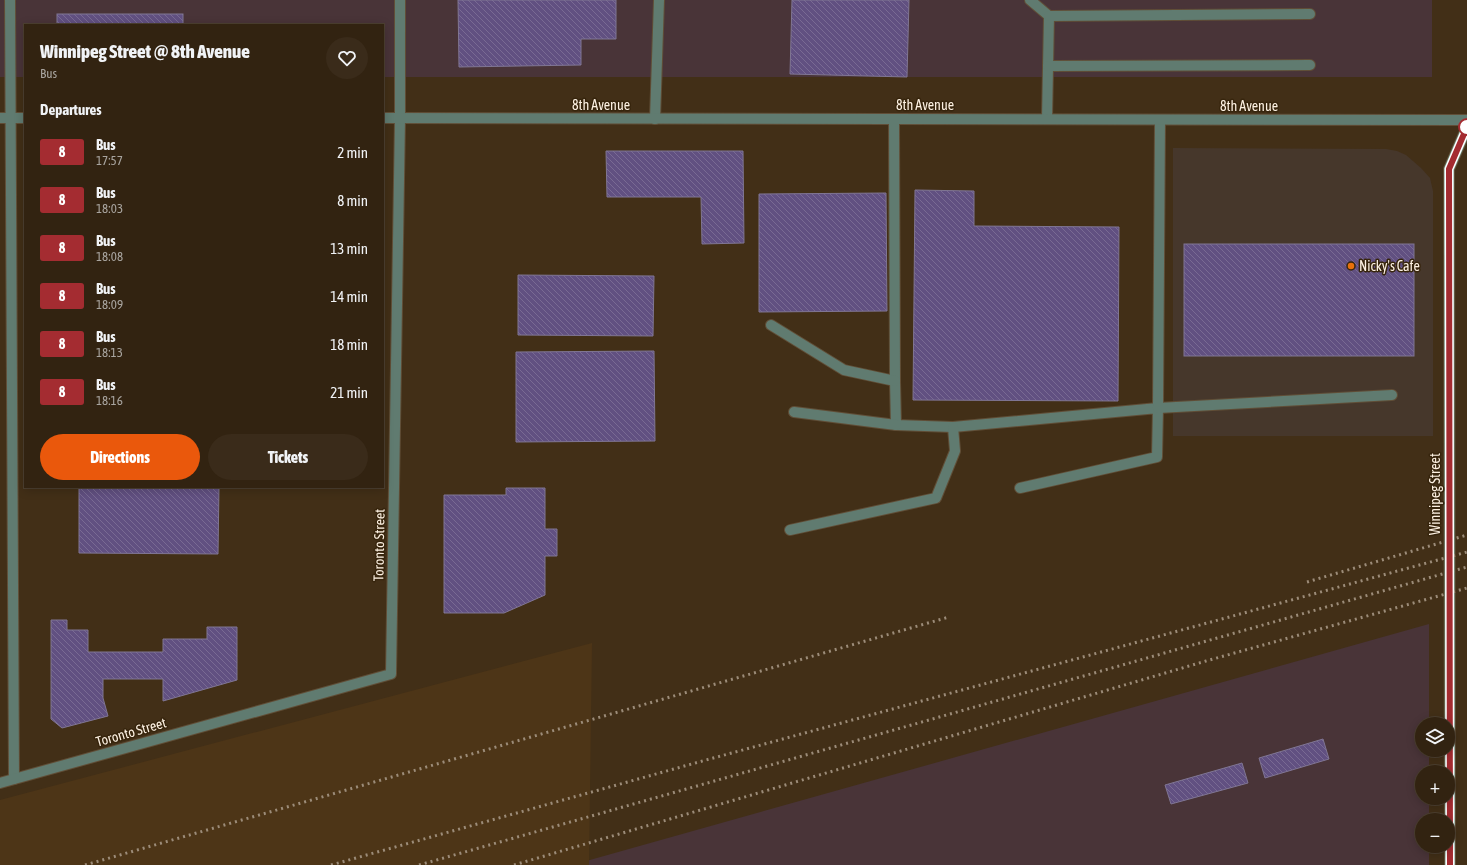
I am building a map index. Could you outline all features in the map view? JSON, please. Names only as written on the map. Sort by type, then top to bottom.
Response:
[{"type":"main road","name":"Winnipeg Street","points":[[1450,865],[1449,169],[1467,127]]},
{"type":"street","points":[[0,783],[14,779],[5,118],[10,0]]},
{"type":"street","name":"Toronto Street","points":[[14,779],[391,674],[400,118],[400,0]]},
{"type":"street","points":[[655,119],[658,0]]},
{"type":"street","points":[[1030,0],[1049,16],[1310,14]]},
{"type":"street","points":[[1047,119],[1049,16]]},
{"type":"street","points":[[1048,66],[1310,65]]},
{"type":"street","points":[[5,118],[24,118]]},
{"type":"street","name":"8th Avenue","points":[[384,118],[1467,120]]},
{"type":"street","points":[[894,119],[896,425]]},
{"type":"street","points":[[1020,488],[1157,457],[1160,120]]},
{"type":"street","points":[[771,325],[844,370],[895,381]]},
{"type":"street","points":[[794,412],[896,425],[953,427],[1158,408],[1392,395]]},
{"type":"street","points":[[790,530],[936,498],[955,451],[953,427]]},
{"type":"shaded area","points":[[0,0],[1432,0],[1432,77],[384,77],[384,24],[24,24],[24,77],[0,77]]},
{"type":"shaded area","points":[[1173,148],[1386,149],[1397,151],[1406,155],[1421,168],[1430,178],[1433,191],[1433,436],[1173,436]]},
{"type":"shaded area","points":[[1429,624],[1429,717],[1415,717],[1415,757],[1429,757],[1429,765],[1415,765],[1415,805],[1429,805],[1429,813],[1415,813],[1415,853],[1429,853],[1429,865],[572,865]]},
{"type":"shaded area","points":[[592,643],[589,865],[0,865],[0,800]]},
{"type":"building","points":[[458,0],[616,0],[616,39],[581,39],[581,65],[459,67]]},
{"type":"building","points":[[792,0],[909,0],[907,77],[790,74]]},
{"type":"building","points":[[57,14],[183,14],[183,24],[57,24]]},
{"type":"building","points":[[606,151],[743,151],[744,243],[702,244],[701,197],[607,197]]},
{"type":"building","points":[[915,190],[974,191],[974,226],[1119,227],[1118,401],[913,400]]},
{"type":"building","points":[[886,193],[887,311],[759,312],[759,194]]},
{"type":"building","points":[[1184,244],[1414,244],[1414,356],[1184,356]]},
{"type":"building","points":[[518,275],[654,276],[653,336],[518,335]]},
{"type":"building","points":[[654,351],[655,441],[516,442],[516,352]]},
{"type":"building","points":[[79,488],[219,488],[218,554],[79,553]]},
{"type":"building","points":[[506,488],[545,488],[545,529],[557,529],[557,556],[545,556],[545,595],[504,613],[444,613],[444,495],[506,495]]},
{"type":"building","points":[[51,620],[67,620],[67,630],[88,630],[88,652],[163,652],[163,639],[207,639],[207,627],[237,627],[237,680],[163,701],[163,679],[103,679],[103,698],[108,716],[62,728],[51,719]]},
{"type":"building","points":[[1323,739],[1329,759],[1265,778],[1259,758]]},
{"type":"building","points":[[1242,763],[1248,783],[1171,804],[1165,785]]},
{"type":"railway","points":[[1307,582],[1467,535]]},
{"type":"railway","points":[[331,865],[706,760],[1467,552]]},
{"type":"railway","points":[[419,865],[1467,567]]},
{"type":"railway","points":[[514,865],[1206,661],[1467,588]]},
{"type":"railway","points":[[85,865],[949,617]]},
{"type":"bus line","name":"8","points":[[1450,865],[1449,169],[1467,127]]},
{"type":"place","name":"Nicky's Cafe","points":[[1351,266]]}]
